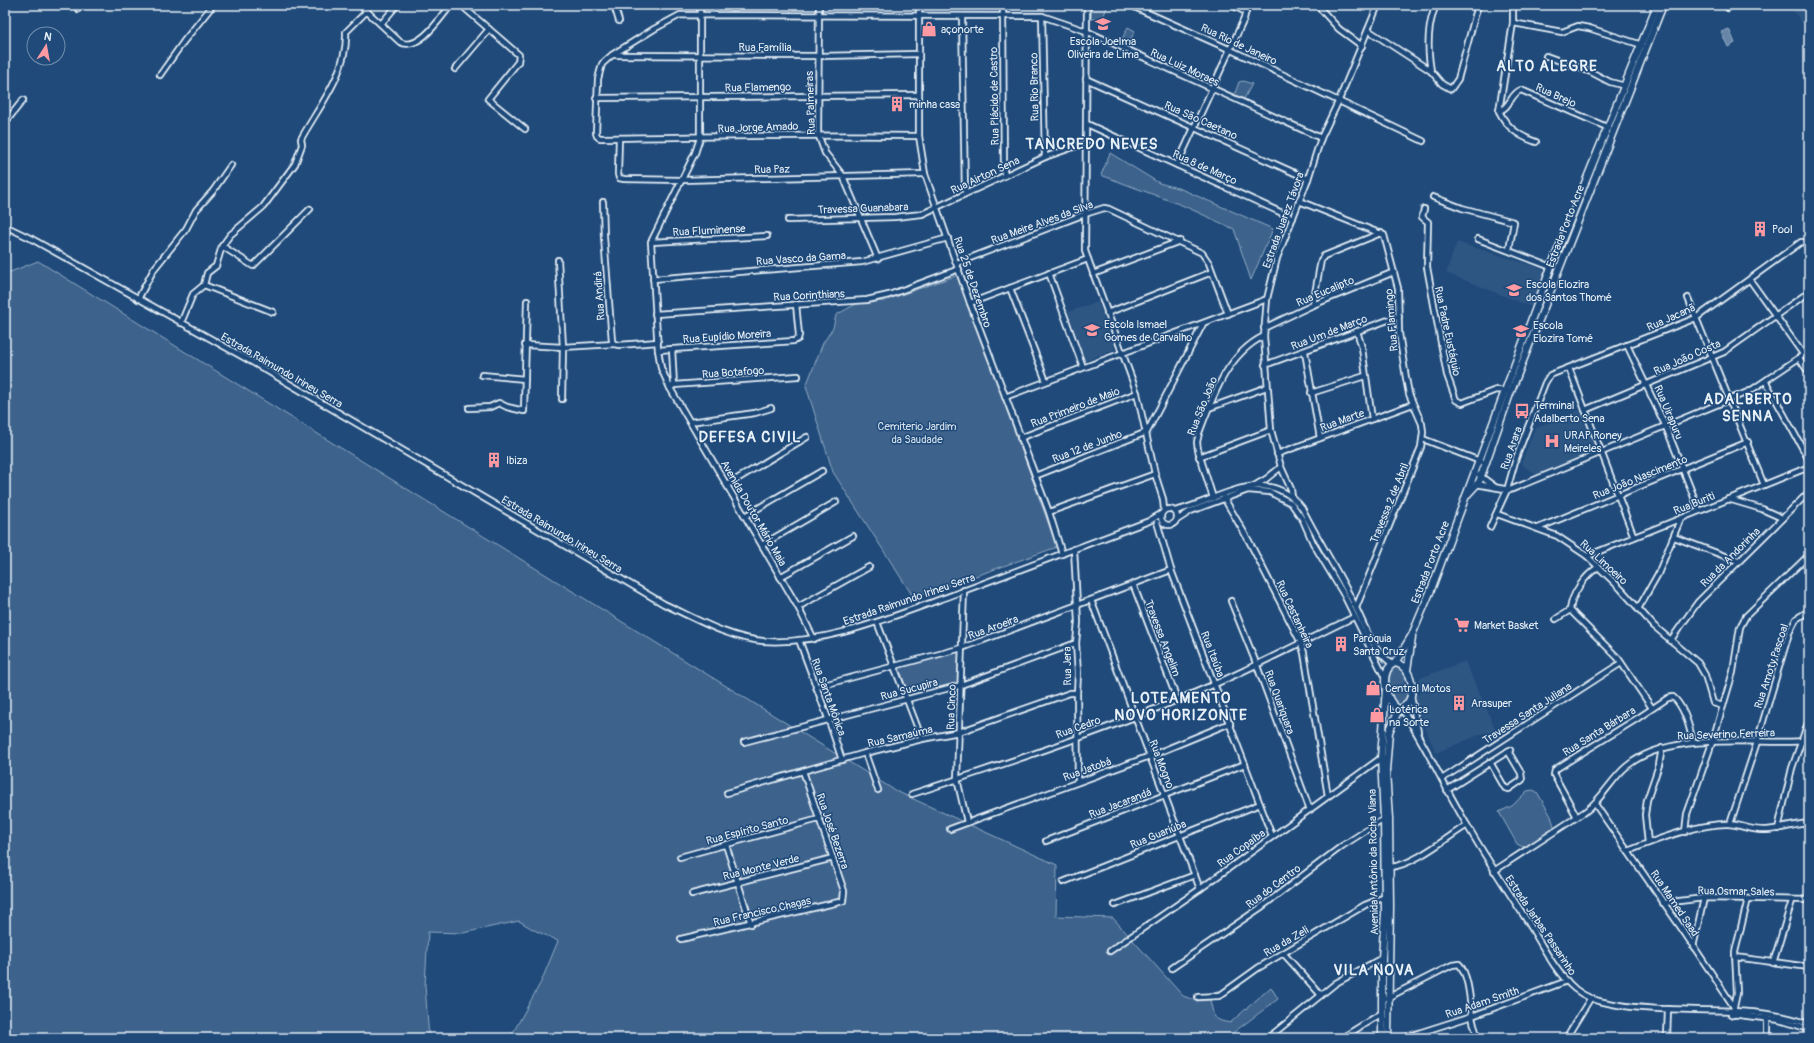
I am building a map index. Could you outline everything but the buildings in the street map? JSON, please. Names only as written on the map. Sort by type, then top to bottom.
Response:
[{"type":"main road","name":"Estrada Porto Acre","points":[[1411,696],[1411,682],[1407,670],[1412,635],[1478,460],[1508,391],[1644,45],[1657,5]]},
{"type":"main road","name":"Estrada Porto Acre","points":[[1465,496],[1478,484],[1481,477],[1508,391],[1551,267],[1610,129],[1624,86],[1663,5]]},
{"type":"main road","name":"Estrada Porto Acre","points":[[1385,678],[1388,669],[1412,635]]},
{"type":"main road","points":[[1393,663],[1400,664],[1407,670]]},
{"type":"main road","points":[[1385,678],[1386,687],[1391,702],[1400,709]]},
{"type":"main road","name":"Avenida Antônio da Rocha Viana","points":[[1382,1038],[1382,958],[1385,897],[1384,819],[1381,758],[1386,687]]},
{"type":"main road","name":"Avenida Antônio da Rocha Viana","points":[[1388,1038],[1387,998],[1390,867],[1387,752],[1388,732],[1400,709],[1409,702],[1411,696]]},
{"type":"street","points":[[160,75],[184,41],[213,5]]},
{"type":"street","points":[[360,5],[402,44],[410,44],[423,38],[451,5]]},
{"type":"street","points":[[381,24],[397,5]]},
{"type":"street","points":[[614,5],[619,21]]},
{"type":"street","name":"Avenida Doutor Mário Maia","points":[[700,5],[700,138],[682,180],[651,242],[658,350],[661,368],[690,422],[798,608],[814,639]]},
{"type":"street","name":"Rua Palmeiras","points":[[819,5],[817,96],[818,134],[825,153],[843,176],[878,259]]},
{"type":"street","name":"Rua 25 de Dezembro","points":[[919,5],[919,136],[926,174],[970,302],[1034,476],[1049,512],[1062,554]]},
{"type":"street","name":"Rua Plácido de Castro","points":[[1003,5],[1004,176]]},
{"type":"street","points":[[1087,5],[1085,251],[1137,393],[1147,432],[1155,474],[1163,499],[1163,523],[1173,525],[1177,520],[1192,511],[1224,498],[1252,490],[1265,490],[1281,496],[1291,503],[1299,512],[1317,550],[1354,617],[1385,678]]},
{"type":"street","name":"Rua Rio de Janeiro","points":[[1130,5],[1231,50],[1424,141]]},
{"type":"street","points":[[1231,5],[1246,12]]},
{"type":"street","points":[[1177,165],[1231,50],[1246,12],[1247,5]]},
{"type":"street","name":"Estrada Juarez Távora","points":[[1292,497],[1291,489],[1280,467],[1271,430],[1264,336],[1268,299],[1276,261],[1308,179],[1321,138],[1339,100],[1378,5]]},
{"type":"street","points":[[1430,71],[1428,56],[1429,25],[1436,5]]},
{"type":"street","points":[[1368,30],[1430,71],[1442,84],[1451,89],[1454,87],[1458,79],[1478,5]]},
{"type":"street","points":[[1513,5],[1513,23],[1499,111],[1504,121],[1517,134],[1536,142]]},
{"type":"street","points":[[463,6],[519,55],[518,62],[488,100],[525,129]]},
{"type":"street","points":[[1320,6],[1339,29],[1362,46]]},
{"type":"street","points":[[181,323],[193,294],[204,285],[207,273],[216,266],[222,246],[230,235],[263,207],[296,164],[302,145],[301,139],[330,92],[346,45],[346,32],[367,11]]},
{"type":"street","name":"Rua Luiz Moraes","points":[[597,136],[596,98],[600,68],[604,61],[674,17],[700,15],[919,15],[1042,16],[1086,31],[1321,138]]},
{"type":"street","points":[[962,16],[965,193]]},
{"type":"street","name":"Rua Rio Branco","points":[[1042,16],[1045,158]]},
{"type":"street","points":[[1513,23],[1562,32],[1578,26],[1644,45]]},
{"type":"street","points":[[456,69],[489,29]]},
{"type":"street","name":"Rua Família","points":[[612,55],[818,56],[919,54]]},
{"type":"street","points":[[1546,56],[1591,72],[1610,82],[1624,86]]},
{"type":"street","name":"Rua São Caetano","points":[[1086,78],[1308,179]]},
{"type":"street","name":"Rua Brejo","points":[[1499,111],[1506,108],[1516,93],[1521,90],[1610,129]]},
{"type":"street","name":"Rua Flamengo","points":[[596,98],[919,95]]},
{"type":"street","points":[[5,123],[23,100]]},
{"type":"street","name":"Rua 8 de Março","points":[[1087,124],[1293,218]]},
{"type":"street","name":"Rua Jorge Amado","points":[[597,136],[618,138],[700,138],[818,134],[919,136]]},
{"type":"street","name":"Rua Paz","points":[[618,138],[619,178],[682,180],[926,174]]},
{"type":"street","name":"Rua Airton Sena","points":[[938,208],[965,193],[1045,158],[1086,143]]},
{"type":"street","points":[[138,299],[154,269],[186,229],[196,210],[213,191],[231,165]]},
{"type":"street","points":[[1432,197],[1462,208],[1514,222],[1509,250]]},
{"type":"street","points":[[1299,201],[1382,234]]},
{"type":"street","name":"Rua Andirá","points":[[603,202],[611,338],[614,344]]},
{"type":"street","name":"Travessa Guanabara","points":[[788,220],[911,216],[938,208]]},
{"type":"street","name":"Rua Meire Alves da Silva","points":[[957,263],[1104,208],[1114,210],[1180,241],[1206,256],[1228,314]]},
{"type":"street","points":[[222,246],[254,266],[310,209]]},
{"type":"street","name":"Rua Padre Eustáquio","points":[[1424,209],[1422,217],[1428,222],[1429,238],[1427,267],[1447,375],[1456,400],[1462,403],[1496,390],[1508,391]]},
{"type":"street","name":"Estrada Raimundo Irineu Serra","points":[[5,226],[30,238],[334,410],[664,604],[719,629],[741,637],[761,641],[814,639],[877,622],[1149,521],[1163,512]]},
{"type":"street","points":[[1313,305],[1320,267],[1324,256],[1382,234]]},
{"type":"street","name":"Rua Flamingo","points":[[1382,234],[1398,288],[1399,333],[1406,378],[1413,404]]},
{"type":"street","name":"Rua Fluminense","points":[[651,242],[767,236]]},
{"type":"street","name":"Rua Vasco da Gama","points":[[653,278],[862,262],[878,259],[948,238]]},
{"type":"street","points":[[1478,239],[1551,267]]},
{"type":"street","points":[[1093,274],[1180,241]]},
{"type":"street","name":"Rua Jacanã","points":[[1550,375],[1696,318],[1801,242],[1808,243]]},
{"type":"street","points":[[970,302],[1088,259]]},
{"type":"street","points":[[558,260],[564,347],[562,399]]},
{"type":"street","name":"Rua Corinthians","points":[[656,314],[796,304],[851,302],[880,298],[959,269]]},
{"type":"street","points":[[1107,313],[1212,272]]},
{"type":"street","name":"Rua Eucalipto","points":[[1264,328],[1313,305],[1394,272]]},
{"type":"street","points":[[1049,273],[1083,367]]},
{"type":"street","points":[[1750,280],[1804,354]]},
{"type":"street","points":[[204,285],[273,312]]},
{"type":"street","points":[[1010,288],[1046,381]]},
{"type":"street","name":"Rua João Costa","points":[[1585,410],[1724,352],[1809,292]]},
{"type":"street","points":[[1688,298],[1711,357],[1748,442],[1764,485]]},
{"type":"street","points":[[1005,398],[1083,367],[1268,299]]},
{"type":"street","points":[[469,408],[490,407],[499,403],[507,407],[524,411],[526,301]]},
{"type":"street","name":"Rua Eupídio Moreira","points":[[658,350],[794,341],[799,335],[796,304]]},
{"type":"street","name":"Rua Um de Março","points":[[1265,365],[1305,352],[1399,316]]},
{"type":"street","points":[[1147,432],[1203,324]]},
{"type":"street","points":[[1357,331],[1362,348],[1372,419]]},
{"type":"street","name":"Rua São João","points":[[1213,498],[1199,457],[1197,442],[1209,408],[1228,368],[1246,347],[1264,336]]},
{"type":"street","points":[[525,345],[564,347],[658,342]]},
{"type":"street","name":"Rua Uirapuru","points":[[1627,345],[1647,384],[1666,427],[1699,510]]},
{"type":"street","points":[[672,350],[672,387]]},
{"type":"street","points":[[1472,477],[1478,484],[1507,490],[1602,453],[1730,400],[1766,382],[1809,351]]},
{"type":"street","points":[[1305,352],[1320,438]]},
{"type":"street","points":[[1799,358],[1809,373]]},
{"type":"street","points":[[1569,368],[1634,537]]},
{"type":"street","points":[[482,375],[524,379]]},
{"type":"street","name":"Rua Arara","points":[[1490,527],[1507,490],[1516,458],[1545,383],[1550,375]]},
{"type":"street","name":"Rua Botafogo","points":[[672,387],[798,376]]},
{"type":"street","points":[[1311,393],[1365,376]]},
{"type":"street","points":[[1766,382],[1809,460]]},
{"type":"street","points":[[1209,408],[1267,387]]},
{"type":"street","name":"Rua Primeiro de Maio","points":[[1020,438],[1137,393]]},
{"type":"street","name":"Rua Marte","points":[[1277,454],[1413,404]]},
{"type":"street","name":"Travessa 2 de Abril","points":[[1356,608],[1423,439],[1421,418],[1413,404]]},
{"type":"street","points":[[690,422],[755,413],[771,408]]},
{"type":"street","points":[[1199,457],[1271,430]]},
{"type":"street","name":"Rua 12 de Junho","points":[[1034,476],[1147,432]]},
{"type":"street","points":[[727,485],[807,437]]},
{"type":"street","points":[[1423,439],[1485,463]]},
{"type":"street","name":"Rua João Nascimento","points":[[1538,528],[1748,442]]},
{"type":"street","name":"Rua Buriti","points":[[1586,556],[1809,466]]},
{"type":"street","points":[[1163,512],[1191,507],[1236,489],[1253,486],[1266,479],[1280,467]]},
{"type":"street","points":[[745,516],[822,471]]},
{"type":"street","points":[[1049,512],[1155,474]]},
{"type":"street","points":[[1472,477],[1481,477],[1497,488]]},
{"type":"street","points":[[1253,486],[1279,490],[1292,497],[1302,508],[1378,652],[1393,663]]},
{"type":"street","name":"Rua da Andorinha","points":[[1670,641],[1698,602],[1809,492]]},
{"type":"street","name":"Rua Castanheira","points":[[1224,498],[1250,541],[1301,643],[1304,653],[1328,796]]},
{"type":"street","points":[[1163,499],[1174,510],[1177,520]]},
{"type":"street","points":[[1728,499],[1762,509],[1782,518]]},
{"type":"street","points":[[762,545],[836,502]]},
{"type":"street","name":"Rua Limoeiro","points":[[1497,514],[1538,528],[1571,544],[1586,556],[1670,641],[1701,666],[1713,703],[1724,706]]},
{"type":"street","points":[[1638,609],[1658,574],[1681,518]]},
{"type":"street","name":"Estrada Raimundo Irineu Serra","points":[[1149,521],[1163,523]]},
{"type":"street","name":"Rua Itaúba","points":[[1157,522],[1171,570],[1272,836]]},
{"type":"street","points":[[780,577],[853,536]]},
{"type":"street","points":[[1674,537],[1738,561]]},
{"type":"street","points":[[1317,550],[1323,546]]},
{"type":"street","name":"Rua Jera","points":[[1074,549],[1078,622],[1076,643],[1078,669],[1078,782]]},
{"type":"street","points":[[1685,832],[1687,814],[1724,706],[1735,663],[1741,624],[1746,616],[1809,555]]},
{"type":"street","points":[[798,608],[869,567]]},
{"type":"street","points":[[1556,619],[1570,610],[1573,598],[1579,586],[1589,573],[1598,567]]},
{"type":"street","name":"Rua Aroeira","points":[[816,687],[962,648],[1171,570]]},
{"type":"street","name":"Travessa Angelim","points":[[1133,584],[1177,699]]},
{"type":"street","name":"Rua Cinco","points":[[964,590],[957,779],[967,822]]},
{"type":"street","name":"Rua Mogno","points":[[1091,600],[1200,889]]},
{"type":"street","name":"Rua Quariquara","points":[[1231,601],[1256,663],[1310,810]]},
{"type":"street","points":[[1570,610],[1621,663],[1652,708]]},
{"type":"street","name":"Rua Amoty Pascoal","points":[[1730,824],[1757,742],[1789,633],[1796,619],[1809,611]]},
{"type":"street","name":"Rua Cedro","points":[[912,794],[1078,737],[1215,684],[1354,617]]},
{"type":"street","points":[[877,622],[922,739]]},
{"type":"street","name":"Rua Santa Mônica","points":[[799,640],[829,720],[842,760]]},
{"type":"street","name":"Rua Sucupira","points":[[744,742],[906,698],[961,685],[1076,643]]},
{"type":"street","name":"Travessa Santa Juliana","points":[[1442,779],[1621,663]]},
{"type":"street","name":"Rua Samaúma","points":[[726,793],[865,753],[922,739],[959,732],[1070,693],[1077,693]]},
{"type":"street","name":"Estrada Jarbas Passarinho","points":[[1411,696],[1419,735]]},
{"type":"street","name":"Rua Santa Bárbara","points":[[1577,817],[1556,779],[1554,772],[1559,766],[1661,701],[1673,697],[1687,722],[1693,743]]},
{"type":"street","name":"Estrada Jarbas Passarinho","points":[[1400,709],[1419,735],[1467,825],[1494,870],[1567,981],[1590,998],[1609,1004],[1668,1009],[1725,1012],[1733,1011],[1781,1016],[1809,1024]]},
{"type":"street","points":[[1778,829],[1791,774],[1809,720]]},
{"type":"street","name":"Rua Jatobá","points":[[950,829],[1150,756],[1230,723]]},
{"type":"street","name":"Rua Severino Ferreira","points":[[1494,870],[1595,804],[1627,766],[1662,748],[1693,743],[1809,740]]},
{"type":"street","points":[[1648,843],[1645,816],[1647,800],[1655,779],[1662,748]]},
{"type":"street","points":[[1448,790],[1490,762],[1509,750],[1521,773],[1522,780],[1509,789],[1506,788],[1490,762]]},
{"type":"street","points":[[865,753],[878,790]]},
{"type":"street","name":"Rua Copaíba","points":[[1110,951],[1200,889],[1381,758]]},
{"type":"street","name":"Rua Jacarandá","points":[[1046,841],[1245,764]]},
{"type":"street","name":"Rua José Bezerra","points":[[803,771],[844,891],[845,898]]},
{"type":"street","name":"Rua Guariúba","points":[[1063,882],[1260,804]]},
{"type":"street","name":"Rua Mamed Saad","points":[[1595,804],[1693,947],[1733,1011]]},
{"type":"street","name":"Rua do Centro","points":[[1172,968],[1254,912],[1342,846],[1384,819]]},
{"type":"street","name":"Rua Espírito Santo","points":[[680,857],[819,820]]},
{"type":"street","points":[[1628,852],[1648,843],[1710,825],[1730,824],[1749,829],[1778,829],[1809,823]]},
{"type":"street","points":[[1390,867],[1399,866],[1414,858],[1467,825]]},
{"type":"street","points":[[726,845],[751,924]]},
{"type":"street","name":"Rua Monte Verde","points":[[692,894],[833,858]]},
{"type":"street","points":[[1115,905],[1195,875]]},
{"type":"street","name":"Rua da Zeli","points":[[1198,997],[1219,996],[1258,968],[1365,905],[1385,897]]},
{"type":"street","name":"Rua Francisco Chagas","points":[[681,939],[751,924],[843,901],[845,898]]},
{"type":"street","points":[[1693,947],[1704,898]]},
{"type":"street","name":"Rua Osmar Sales","points":[[1663,903],[1704,898],[1792,901],[1809,900]]},
{"type":"street","points":[[1733,1011],[1736,998],[1736,944],[1748,899]]},
{"type":"street","points":[[1773,963],[1792,901]]},
{"type":"street","points":[[1284,954],[1321,995]]},
{"type":"street","points":[[1735,957],[1809,967]]},
{"type":"street","points":[[1268,1038],[1336,983],[1382,958]]},
{"type":"street","points":[[1387,998],[1446,968],[1459,964],[1467,984],[1472,1016],[1478,1038]]},
{"type":"street","name":"Rua Adam Smith","points":[[1403,1038],[1472,1016],[1567,981]]},
{"type":"street","points":[[1566,1038],[1590,998]]},
{"type":"street","points":[[1667,1038],[1668,1009]]},
{"type":"street","name":"Estrada Jarbas Passarinho","points":[[1733,1011],[1794,1024],[1809,1029]]},
{"type":"street","points":[[1342,1038],[1382,1013]]},
{"type":"street","points":[[1767,1019],[1767,1038]]},
{"type":"shaded area","points":[[1790,5],[1809,5],[1809,34]]},
{"type":"shaded area","points":[[1729,29],[1735,43],[1728,47],[1721,32]]},
{"type":"shaded area","name":"Escola Elozira dos Santos Thomé","points":[[1457,242],[1546,270],[1532,307],[1446,273]]},
{"type":"shaded area","name":"Escola Ismael Gomes de Carvalho","points":[[1098,302],[1115,349],[1085,361],[1068,312]]},
{"type":"shaded area","points":[[1579,410],[1597,452],[1538,476],[1521,464],[1535,428]]},
{"type":"shaded area","points":[[1465,661],[1499,737],[1491,742],[1486,732],[1436,753],[1416,706],[1415,696],[1420,693],[1418,679]]},
{"type":"green space","points":[[1092,5],[1108,5],[1102,20],[1091,19]]},
{"type":"green space","points":[[1128,27],[1135,31],[1127,46],[1120,43]]},
{"type":"green space","points":[[1243,81],[1252,84],[1244,99],[1234,96],[1239,82]]},
{"type":"green space","points":[[1110,153],[1159,183],[1181,189],[1273,229],[1251,280],[1234,229],[1184,206],[1101,175]]},
{"type":"green space","points":[[38,261],[896,791],[1057,865],[1056,916],[1113,918],[1183,996],[1197,1001],[1210,1000],[1214,1017],[1221,1021],[1230,1023],[1271,987],[1278,999],[1226,1038],[510,1038],[541,982],[558,941],[519,921],[463,933],[428,932],[425,985],[429,1038],[17,1038],[5,1027],[5,274]]},
{"type":"green space","name":"Cemiterio Jardim da Saudade","points":[[958,275],[1057,547],[914,598],[833,472],[806,386],[823,343],[833,328],[836,315],[856,304],[884,301]]},
{"type":"green space","points":[[959,651],[958,683],[909,696],[899,667]]},
{"type":"green space","points":[[1395,666],[1404,673],[1409,685],[1407,697],[1399,706],[1392,698],[1388,687],[1389,675]]},
{"type":"green space","points":[[1533,790],[1537,792],[1551,816],[1554,826],[1541,840],[1523,847],[1517,844],[1499,812],[1512,806],[1527,791]]},
{"type":"waterway","points":[[787,1038],[801,1038]]},
{"type":"place","name":"Escola Joelma Oliveira de Lima","points":[[1103,24]]},
{"type":"place","name":"açonorte","points":[[929,29]]},
{"type":"place","name":"minha casa","points":[[897,104]]},
{"type":"place","name":"Pool","points":[[1760,229]]},
{"type":"place","name":"Escola Elozira dos Santos Thomé","points":[[1514,290]]},
{"type":"place","name":"Escola Ismael Gomes de Carvalho","points":[[1092,330]]},
{"type":"place","name":"Escola Elozira Tomé","points":[[1521,331]]},
{"type":"place","name":"Terminal Adalberto Sena","points":[[1522,411]]},
{"type":"place","name":"URAP Roney Meireles","points":[[1552,441]]},
{"type":"place","name":"Ibiza","points":[[494,460]]},
{"type":"place","name":"Market Basket","points":[[1462,625]]},
{"type":"place","name":"Paróquia Santa Cruz","points":[[1341,644]]},
{"type":"place","name":"Central Motos","points":[[1373,688]]},
{"type":"place","name":"Arasuper","points":[[1459,703]]},
{"type":"place","name":"Lotérica na Sorte","points":[[1377,715]]},
{"type":"district","name":"ALTO ALEGRE","points":[[1547,66]]},
{"type":"district","name":"TANCREDO NEVES","points":[[1092,144]]},
{"type":"district","name":"ADALBERTO SENNA","points":[[1748,408]]},
{"type":"district","name":"DEFESA CIVIL","points":[[750,437]]},
{"type":"district","name":"LOTEAMENTO NOVO HORIZONTE","points":[[1181,706]]},
{"type":"district","name":"VILA NOVA","points":[[1374,970]]}]
